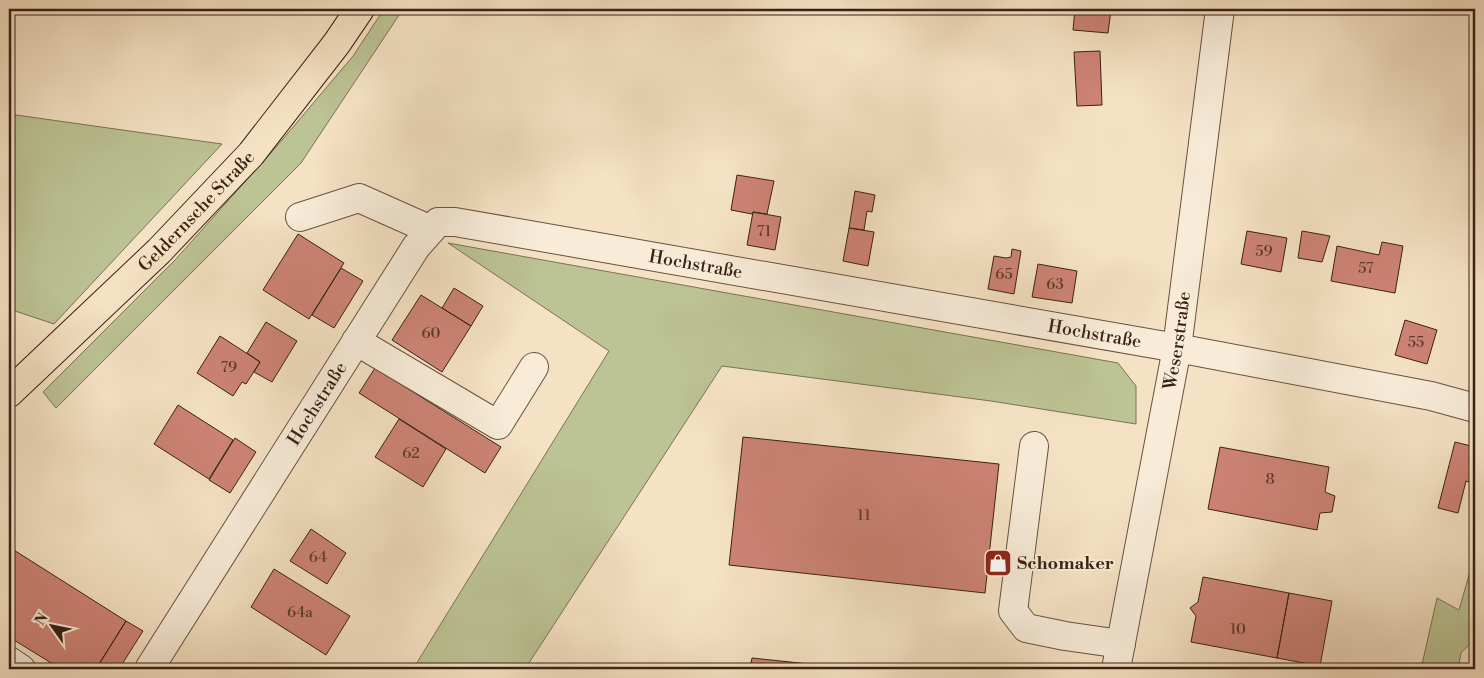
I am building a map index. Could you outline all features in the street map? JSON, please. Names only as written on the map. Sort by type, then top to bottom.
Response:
[{"type":"main road","name":"Geldernsche Straße","points":[[9,393],[159,251],[251,154],[337,43],[360,9]]},
{"type":"street","name":"Weserstraße","points":[[1119,657],[1177,348],[1220,9]]},
{"type":"street","points":[[300,217],[359,198],[431,230]]},
{"type":"street","name":"Hochstraße","points":[[149,669],[416,247],[438,222],[455,222],[1177,348],[1431,396],[1475,408]]},
{"type":"street","points":[[356,341],[498,425],[534,367]]},
{"type":"street","points":[[1034,446],[1013,611],[1026,628],[1065,636],[1119,657]]},
{"type":"street","points":[[9,661],[21,669]]},
{"type":"green space","points":[[384,9],[403,9],[301,163],[56,408],[43,392],[175,260],[277,146],[353,56]]},
{"type":"green space","points":[[9,114],[222,144],[54,324],[9,309]]},
{"type":"green space","points":[[448,243],[1118,363],[1136,386],[1136,424],[991,401],[722,366],[525,669],[413,669],[609,351]]},
{"type":"green space","points":[[1475,554],[1475,639],[1461,653],[1458,669],[1421,669],[1437,598],[1459,610]]},
{"type":"building","points":[[1075,9],[1111,10],[1108,33],[1073,30]]},
{"type":"building","points":[[1100,51],[1102,105],[1077,106],[1074,52]]},
{"type":"building","points":[[737,175],[774,181],[767,214],[753,212],[752,214],[731,210]]},
{"type":"building","points":[[855,191],[875,195],[872,212],[867,211],[864,230],[849,228]]},
{"type":"building","points":[[753,212],[781,217],[775,250],[747,245]]},
{"type":"building","points":[[849,228],[874,232],[868,266],[843,261]]},
{"type":"building","points":[[1247,231],[1287,238],[1281,272],[1241,264]]},
{"type":"building","points":[[1302,231],[1330,236],[1322,262],[1298,258]]},
{"type":"building","points":[[298,234],[344,263],[309,319],[263,290]]},
{"type":"building","points":[[1382,242],[1403,246],[1395,293],[1331,281],[1337,246],[1379,255]]},
{"type":"building","points":[[1012,249],[1021,251],[1014,294],[988,289],[994,256],[1011,257]]},
{"type":"building","points":[[1038,264],[1077,271],[1072,303],[1032,297]]},
{"type":"building","points":[[341,268],[363,281],[334,328],[312,315]]},
{"type":"building","points":[[454,288],[483,306],[471,326],[442,308]]},
{"type":"building","points":[[421,295],[471,326],[442,372],[392,340]]},
{"type":"building","points":[[1405,320],[1437,330],[1427,364],[1395,355]]},
{"type":"building","points":[[266,322],[297,341],[272,382],[254,372],[260,362],[247,353]]},
{"type":"building","points":[[220,336],[260,362],[246,384],[242,382],[233,396],[197,373]]},
{"type":"building","points":[[375,368],[501,447],[485,473],[359,393]]},
{"type":"building","points":[[178,405],[233,440],[209,479],[154,444]]},
{"type":"building","points":[[399,419],[446,449],[423,487],[375,457]]},
{"type":"building","points":[[743,437],[999,464],[985,593],[729,565]]},
{"type":"building","points":[[235,438],[256,452],[230,493],[209,480]]},
{"type":"building","points":[[1455,442],[1475,447],[1475,484],[1466,481],[1458,513],[1438,508]]},
{"type":"building","points":[[1220,447],[1329,467],[1325,492],[1335,496],[1332,512],[1320,513],[1317,530],[1208,509]]},
{"type":"building","points":[[311,529],[346,553],[327,584],[290,561]]},
{"type":"building","points":[[9,547],[126,621],[96,669],[61,669],[9,637]]},
{"type":"building","points":[[274,569],[350,616],[326,655],[251,607]]},
{"type":"building","points":[[1203,577],[1289,593],[1277,658],[1191,642],[1196,616],[1190,608],[1198,602]]},
{"type":"building","points":[[1289,593],[1332,601],[1320,666],[1277,658]]},
{"type":"building","points":[[126,621],[143,631],[119,669],[96,669]]},
{"type":"building","points":[[752,658],[847,668],[847,669],[750,669]]},
{"type":"place","name":"Schomaker","points":[[998,563]]}]
